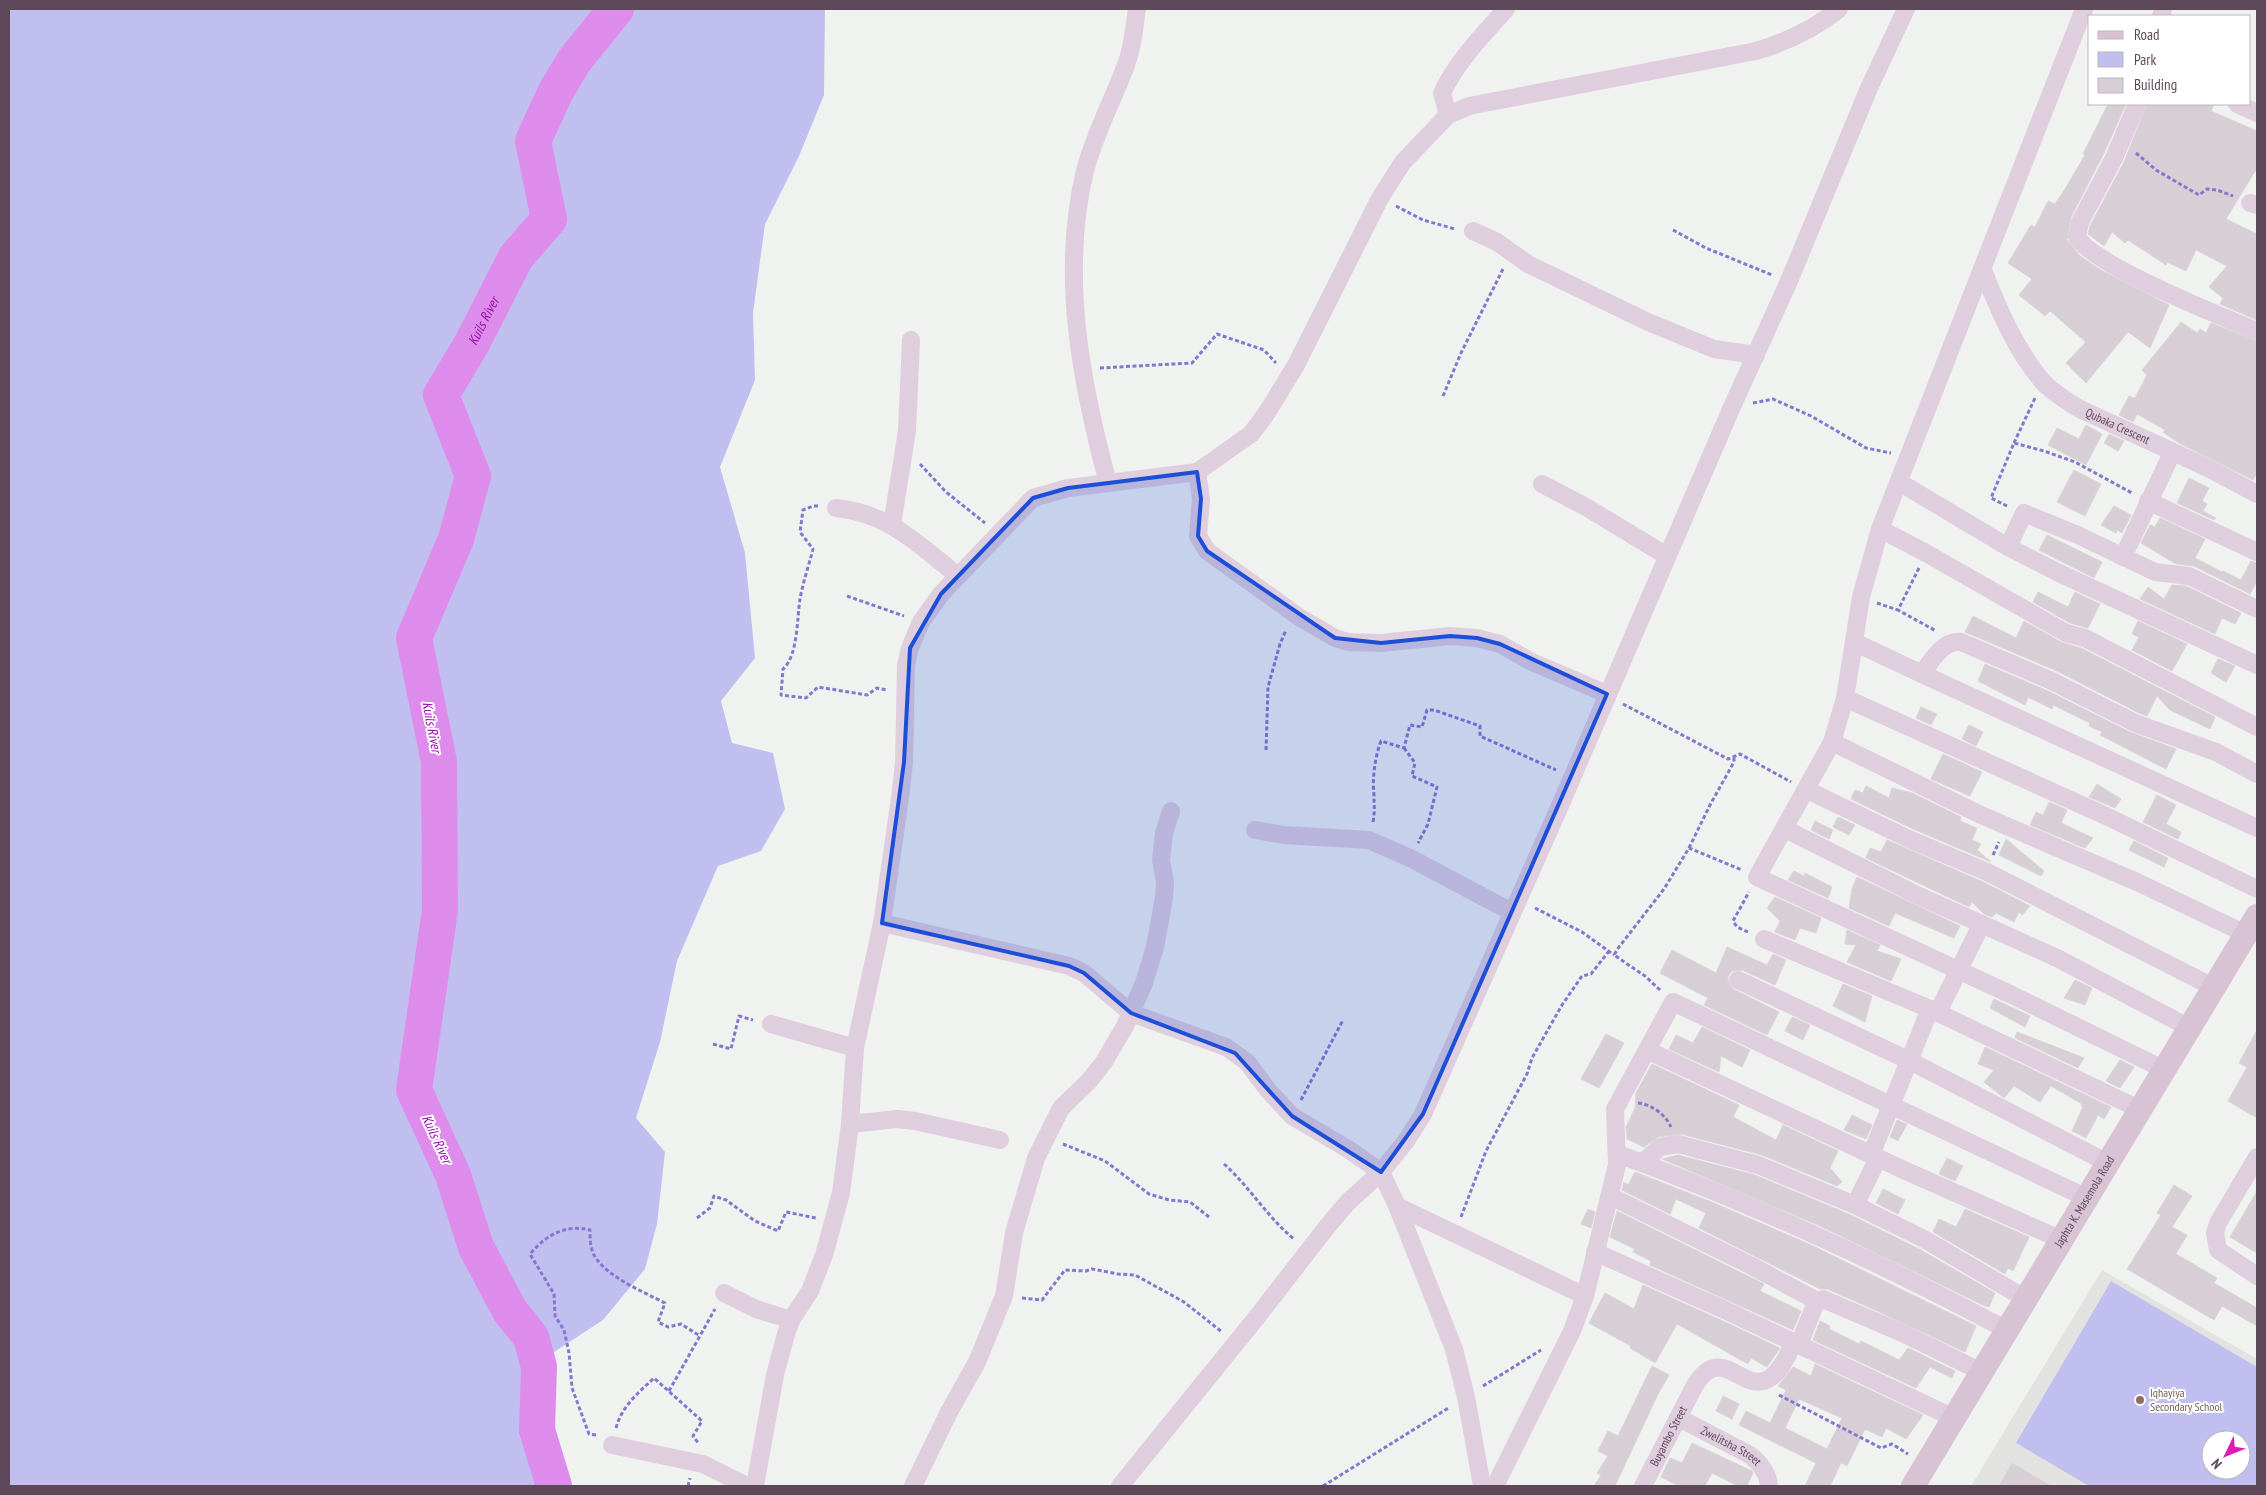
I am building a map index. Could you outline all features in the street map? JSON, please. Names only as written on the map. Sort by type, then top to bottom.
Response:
[{"type":"main road","name":"Japhta K. Masemola Road","points":[[1912,1486],[2252,925]]},
{"type":"street","points":[[1108,483],[1091,420],[1082,369],[1075,306],[1074,245],[1078,202],[1086,169],[1126,64],[1132,44],[1137,9]]},
{"type":"street","points":[[1448,115],[1442,93],[1456,66],[1506,9]]},
{"type":"street","points":[[755,1486],[776,1375],[791,1320],[810,1291],[834,1224],[841,1193],[850,1124],[855,1048],[882,923],[904,762],[905,692],[910,648],[921,622],[941,594],[957,575],[1000,534],[1033,498],[1068,488],[1197,472],[1251,434],[1289,376],[1380,198],[1403,162],[1448,115],[1469,106],[1756,51],[1784,42],[1811,30],[1839,9]]},
{"type":"street","points":[[1120,1486],[1347,1203],[1381,1172],[1406,1141],[1423,1114],[1737,396],[1789,282],[1869,88],[1906,9]]},
{"type":"street","points":[[2084,9],[1880,529],[1861,597],[1845,698],[1832,742],[1807,790],[1757,876],[2165,1070]]},
{"type":"street","points":[[2137,105],[2120,146],[2080,222],[2077,237],[2081,244],[2103,259],[2147,282],[2199,307],[2257,331]]},
{"type":"street","points":[[2239,105],[2257,113]]},
{"type":"street","points":[[1473,231],[1497,242],[1528,264],[1648,322],[1714,349],[1756,355]]},
{"type":"street","name":"Qubaka Crescent","points":[[1983,270],[2020,348],[2043,382],[2061,397],[2080,409],[2208,468],[2257,494]]},
{"type":"street","points":[[892,525],[905,447],[911,340]]},
{"type":"street","points":[[2123,557],[2172,453]]},
{"type":"street","points":[[1197,472],[1201,499],[1198,524],[1200,543],[1216,559],[1294,613],[1335,638],[1348,642],[1380,644],[1450,636],[1477,638],[1500,644],[1532,662],[1607,694]]},
{"type":"street","points":[[1899,482],[2008,547],[2057,572],[2257,665]]},
{"type":"street","points":[[1542,484],[1579,503],[1667,556]]},
{"type":"street","points":[[2148,501],[2200,527],[2257,552]]},
{"type":"street","points":[[836,508],[868,513],[892,525],[957,575]]},
{"type":"street","points":[[2008,547],[2024,513],[2053,524],[2155,572],[2189,576],[2257,609]]},
{"type":"street","points":[[1880,529],[1926,553],[2066,633],[2085,638],[2100,645],[2257,727]]},
{"type":"street","points":[[1922,674],[1937,654],[1954,641],[1961,642],[2052,681],[2135,723],[2216,752],[2257,774]]},
{"type":"street","points":[[1854,642],[2257,828]]},
{"type":"street","points":[[1845,698],[2106,816],[2257,889]]},
{"type":"street","points":[[1832,742],[2015,830],[2137,882],[2252,925]]},
{"type":"street","points":[[1807,790],[1909,839],[1987,872],[2215,988]]},
{"type":"street","points":[[913,1486],[949,1412],[977,1362],[1004,1296],[1014,1233],[1036,1158],[1061,1108],[1089,1081],[1104,1062],[1131,1013],[1144,984],[1155,947],[1164,898],[1161,854],[1164,833],[1172,811]]},
{"type":"street","points":[[1785,829],[1981,925],[2057,958],[2190,1028]]},
{"type":"street","points":[[1255,830],[1284,835],[1369,840],[1515,906]]},
{"type":"street","points":[[882,923],[1069,966],[1084,973],[1131,1013],[1226,1047],[1236,1053],[1247,1062],[1268,1090],[1292,1116],[1348,1149],[1381,1172],[1397,1206],[1454,1349],[1466,1397],[1482,1486]]},
{"type":"street","points":[[1855,1205],[1908,1060],[1981,925]]},
{"type":"street","points":[[1764,939],[1934,1010],[2141,1110]]},
{"type":"street","points":[[1738,980],[1908,1060],[2108,1163]]},
{"type":"street","points":[[1495,1486],[1572,1331],[1585,1296],[1610,1196],[1618,1154],[1614,1119],[1619,1100],[1673,1002],[2088,1198]]},
{"type":"street","points":[[771,1024],[855,1048]]},
{"type":"street","points":[[1647,1050],[1874,1156],[2062,1240]]},
{"type":"street","points":[[850,1124],[906,1120],[1000,1140]]},
{"type":"street","points":[[1642,1163],[1660,1147],[1678,1144],[1758,1165],[1855,1205],[1964,1260],[2026,1299]]},
{"type":"street","points":[[1618,1154],[1816,1234],[1920,1284],[2007,1330]]},
{"type":"street","points":[[2257,1158],[2218,1223],[2215,1233],[2218,1250],[2257,1276]]},
{"type":"street","points":[[1610,1196],[1750,1264],[1817,1302]]},
{"type":"street","points":[[1397,1206],[1585,1296]]},
{"type":"street","points":[[1595,1252],[1954,1418]]},
{"type":"street","points":[[724,1293],[756,1309],[791,1320]]},
{"type":"street","points":[[1755,1382],[1764,1381],[1777,1372],[1797,1344],[1817,1302],[1823,1299],[1900,1332],[1982,1372]]},
{"type":"street","name":"Buyambo Street","points":[[1643,1486],[1695,1385],[1707,1371],[1715,1367],[1730,1370],[1755,1382]]},
{"type":"street","name":"Zwelitsha Street","points":[[1679,1418],[1750,1455],[1760,1463],[1766,1472],[1769,1486]]},
{"type":"street","points":[[612,1445],[711,1467],[747,1486]]},
{"type":"path","points":[[2120,146],[2140,155],[2156,170],[2199,195],[2207,189],[2217,190],[2254,204]]},
{"type":"path","points":[[1380,198],[1424,220],[1446,228],[1473,231]]},
{"type":"path","points":[[1673,230],[1706,248],[1789,282]]},
{"type":"path","points":[[1443,396],[1465,346],[1512,253]]},
{"type":"path","points":[[1082,369],[1192,364],[1217,334],[1264,350],[1289,376]]},
{"type":"path","points":[[2024,513],[1991,498],[2014,443],[2043,382]]},
{"type":"path","points":[[1737,396],[1753,403],[1773,400],[1812,416],[1866,448],[1909,457]]},
{"type":"path","points":[[2014,443],[2075,462],[2148,501]]},
{"type":"path","points":[[905,447],[946,492],[1000,534]]},
{"type":"path","points":[[836,508],[813,506],[803,510],[800,532],[813,549],[801,597],[797,631],[790,663],[783,669],[781,694],[806,698],[818,687],[867,695],[877,688],[905,692]]},
{"type":"path","points":[[1926,553],[1898,610],[1954,641]]},
{"type":"path","points":[[847,596],[921,622]]},
{"type":"path","points":[[1266,750],[1268,687],[1280,644],[1294,613]]},
{"type":"path","points":[[1607,694],[1696,743],[1728,758],[1740,754],[1807,790]]},
{"type":"path","points":[[1404,748],[1410,725],[1422,727],[1426,710],[1434,710],[1480,726],[1480,736],[1572,777]]},
{"type":"path","points":[[1369,840],[1376,808],[1374,773],[1381,741],[1404,748],[1415,763],[1412,776],[1437,787],[1428,824],[1410,858]]},
{"type":"path","points":[[1614,954],[1664,889],[1689,848],[1710,804],[1734,762],[1734,756]]},
{"type":"path","points":[[1987,872],[1997,845],[2006,832],[2015,830]]},
{"type":"path","points":[[1689,848],[1757,876],[1735,916],[1733,924],[1764,939]]},
{"type":"path","points":[[1515,906],[1582,932],[1645,976],[1673,1002]]},
{"type":"path","points":[[1455,1234],[1486,1151],[1527,1074],[1532,1058],[1562,1005],[1582,976],[1591,974],[1609,951]]},
{"type":"path","points":[[713,1044],[731,1049],[739,1016],[771,1024]]},
{"type":"path","points":[[1292,1116],[1311,1086],[1343,1020]]},
{"type":"path","points":[[1619,1100],[1644,1103],[1667,1118],[1678,1144]]},
{"type":"path","points":[[1047,1135],[1106,1161],[1149,1194],[1169,1200],[1190,1202],[1209,1217]]},
{"type":"path","points":[[1224,1164],[1253,1193],[1264,1210],[1283,1230],[1309,1250]]},
{"type":"path","points":[[697,1218],[710,1208],[714,1196],[726,1200],[755,1221],[778,1231],[786,1212],[834,1224]]},
{"type":"path","points":[[693,1462],[700,1445],[693,1436],[702,1421],[654,1378],[636,1394],[618,1422],[612,1445],[602,1436],[589,1434],[572,1388],[569,1353],[564,1330],[555,1316],[554,1294],[530,1254],[539,1243],[557,1231],[577,1227],[590,1230],[592,1251],[600,1265],[630,1286],[665,1303],[658,1322],[668,1327],[681,1324],[700,1336]]},
{"type":"path","points":[[1004,1296],[1042,1300],[1066,1270],[1086,1271],[1092,1269],[1135,1275],[1184,1302],[1236,1343]]},
{"type":"path","points":[[669,1391],[724,1293]]},
{"type":"path","points":[[1755,1382],[1881,1448],[1892,1444],[1926,1464]]},
{"type":"highlighted area","points":[[1197,472],[1201,499],[1198,536],[1207,551],[1335,638],[1381,643],[1450,636],[1477,638],[1500,644],[1607,694],[1423,1114],[1381,1172],[1292,1116],[1235,1053],[1131,1013],[1084,973],[1069,966],[882,923],[904,762],[910,648],[941,594],[1033,498],[1068,488]]},
{"type":"shaded area","name":"Iqhayiya Secondary School","points":[[2102,1270],[2257,1359],[2257,1486],[1971,1486]]},
{"type":"green space","points":[[9,9],[825,9],[824,95],[799,156],[765,224],[753,313],[755,380],[720,467],[745,553],[755,658],[721,701],[732,743],[773,753],[785,809],[761,851],[718,866],[677,961],[660,1042],[636,1118],[665,1152],[657,1224],[645,1269],[603,1320],[551,1354],[547,1429],[564,1486],[9,1486]]},
{"type":"green space","name":"Iqhayiya Secondary School","points":[[2111,1281],[2257,1367],[2257,1486],[2089,1486],[2016,1443]]},
{"type":"building","points":[[2108,105],[2126,105],[2104,153],[2071,217],[2067,240],[2080,256],[2101,270],[2169,305],[2150,348],[2128,332],[2086,383],[2066,363],[2086,342],[2050,311],[2045,316],[2019,295],[2032,279],[2008,263],[2031,225],[2035,227],[2048,201],[2055,204],[2085,155],[2083,154]]},
{"type":"building","points":[[2147,105],[2214,105],[2211,111],[2257,131],[2257,168],[2226,219],[2257,234],[2257,320],[2220,304],[2223,298],[2209,287],[2227,266],[2196,250],[2186,271],[2167,262],[2166,265],[2128,240],[2125,243],[2112,232],[2104,246],[2088,234],[2090,226],[2124,162]]},
{"type":"building","points":[[2181,322],[2197,333],[2200,329],[2206,333],[2211,323],[2257,341],[2257,473],[2253,480],[2179,443],[2163,432],[2165,430],[2137,414],[2133,422],[2119,415],[2129,396],[2135,398],[2147,375],[2142,370]]},
{"type":"building","points":[[2086,425],[2102,434],[2086,465],[2048,445],[2057,428],[2079,439]]},
{"type":"building","points":[[2109,434],[2124,441],[2118,451],[2104,443]]},
{"type":"building","points":[[2074,470],[2101,484],[2085,516],[2057,502]]},
{"type":"building","points":[[2189,478],[2209,488],[2202,501],[2207,504],[2203,511],[2216,518],[2214,520],[2177,503]]},
{"type":"building","points":[[2114,506],[2131,515],[2122,533],[2117,530],[2116,533],[2101,525]]},
{"type":"building","points":[[2160,518],[2205,539],[2195,558],[2222,572],[2241,580],[2251,561],[2257,563],[2257,581],[2250,594],[2194,566],[2176,564],[2141,543],[2150,525],[2155,527]]},
{"type":"building","points":[[2047,535],[2102,562],[2094,578],[2039,550]]},
{"type":"building","points":[[2172,585],[2186,586],[2241,613],[2235,624],[2222,618],[2215,634],[2140,599],[2148,587],[2164,599]]},
{"type":"building","points":[[2038,592],[2068,607],[2075,592],[2100,604],[2088,628],[2070,623],[2033,602]]},
{"type":"building","points":[[1973,616],[2016,638],[2024,621],[2061,642],[2081,648],[2215,717],[2210,729],[2170,710],[2157,696],[2147,716],[2139,713],[2057,671],[1965,632]]},
{"type":"building","points":[[2138,621],[2187,644],[2172,671],[2132,650],[2139,637],[2132,634]]},
{"type":"building","points":[[2218,659],[2235,666],[2226,682],[2211,673]]},
{"type":"building","points":[[1985,664],[2048,691],[2130,732],[2176,749],[2166,769],[2100,735],[2102,732],[2089,726],[2090,723],[2053,705],[2052,709],[2028,697],[2025,705],[1978,681]]},
{"type":"building","points":[[1921,707],[1937,714],[1931,725],[1916,718]]},
{"type":"building","points":[[1969,725],[1983,732],[1976,746],[1962,739]]},
{"type":"building","points":[[1943,754],[1982,772],[1970,796],[1931,779]]},
{"type":"building","points":[[2097,784],[2121,799],[2115,808],[2089,797]]},
{"type":"building","points":[[1866,786],[1889,798],[1892,788],[1912,793],[1961,817],[1960,821],[1977,828],[1972,840],[1981,844],[1977,850],[1991,862],[1913,829],[1851,799],[1855,790],[1863,793]]},
{"type":"building","points":[[2157,795],[2176,805],[2166,824],[2181,832],[2178,839],[2143,822]]},
{"type":"building","points":[[2049,802],[2067,810],[2061,823],[2093,838],[2085,848],[2030,825],[2036,812],[2043,815]]},
{"type":"building","points":[[1838,817],[1855,825],[1849,835],[1833,827]]},
{"type":"building","points":[[1815,821],[1833,830],[1829,839],[1811,830]]},
{"type":"building","points":[[2006,839],[2044,871],[2041,876],[1999,855]]},
{"type":"building","points":[[1887,840],[1983,882],[2030,906],[2022,915],[2019,912],[2014,922],[1996,913],[1992,917],[1984,914],[1972,902],[1969,907],[1866,858],[1870,848],[1881,852]]},
{"type":"building","points":[[2134,841],[2168,858],[2164,867],[2129,850]]},
{"type":"building","points":[[1794,871],[1804,876],[1805,873],[1832,887],[1828,898],[1788,880]]},
{"type":"building","points":[[1857,877],[1960,926],[1954,938],[1895,913],[1889,926],[1849,908],[1852,889]]},
{"type":"building","points":[[1775,897],[1821,918],[1816,933],[1800,928],[1795,940],[1775,932],[1780,921],[1767,908]]},
{"type":"building","points":[[1847,930],[1880,945],[1877,951],[1901,959],[1891,981],[1847,962],[1856,945],[1845,944]]},
{"type":"building","points":[[1727,947],[1767,965],[1773,954],[1786,960],[1775,985],[1742,970],[1732,971],[1728,976],[1728,981],[1733,989],[1779,1012],[1767,1035],[1704,1005],[1708,998],[1660,973],[1672,950],[1716,973]]},
{"type":"building","points":[[2075,980],[2092,988],[2085,1005],[2064,998]]},
{"type":"building","points":[[1843,984],[1872,996],[1865,1022],[1833,1006]]},
{"type":"building","points":[[1994,999],[2030,1016],[2025,1027],[1990,1008]]},
{"type":"building","points":[[1792,1017],[1810,1025],[1803,1040],[1785,1031]]},
{"type":"building","points":[[1702,1027],[1750,1050],[1742,1067],[1721,1056],[1719,1072],[1669,1049],[1676,1035],[1693,1043]]},
{"type":"building","points":[[2257,1030],[2257,1118],[2228,1101],[2247,1067],[2239,1063]]},
{"type":"building","points":[[2017,1032],[2084,1058],[2078,1068],[2015,1038]]},
{"type":"building","points":[[1606,1034],[1624,1043],[1599,1088],[1581,1079]]},
{"type":"building","points":[[1985,1047],[2111,1107],[2104,1119],[2098,1115],[2086,1138],[2072,1131],[2083,1107],[2081,1106],[2082,1104],[2051,1086],[2040,1102],[2014,1086],[2004,1098],[1984,1082],[1994,1070],[1978,1064]]},
{"type":"building","points":[[2120,1060],[2134,1067],[2120,1088],[2106,1081]]},
{"type":"building","points":[[1652,1064],[1739,1105],[1733,1117],[1776,1140],[1783,1125],[1838,1151],[1830,1168],[1842,1182],[1837,1186],[1762,1155],[1681,1134],[1658,1137],[1644,1147],[1627,1139],[1626,1127],[1635,1108],[1636,1093]]},
{"type":"building","points":[[1852,1115],[1872,1125],[1866,1139],[1844,1130]]},
{"type":"building","points":[[1897,1120],[1907,1124],[1898,1141],[1890,1137]]},
{"type":"building","points":[[1678,1155],[1755,1175],[1851,1215],[1919,1249],[1995,1293],[1989,1307],[1820,1226],[1662,1159]]},
{"type":"building","points":[[1947,1158],[1963,1166],[1955,1181],[1939,1174]]},
{"type":"building","points":[[1635,1172],[1714,1203],[1811,1245],[1976,1326],[1965,1352],[1864,1305],[1827,1289],[1820,1289],[1699,1228],[1706,1213],[1676,1199],[1670,1214],[1622,1190],[1624,1182],[1628,1185]]},
{"type":"building","points":[[2174,1185],[2192,1196],[2172,1227],[2187,1235],[2176,1254],[2217,1278],[2214,1283],[2257,1308],[2257,1326],[2222,1306],[2214,1320],[2127,1269],[2161,1215],[2157,1213]]},
{"type":"building","points":[[1883,1189],[1905,1200],[1898,1214],[1876,1203]]},
{"type":"building","points":[[2257,1191],[2257,1253],[2230,1237]]},
{"type":"building","points":[[1588,1209],[1595,1212],[1591,1228],[1581,1224]]},
{"type":"building","points":[[1965,1209],[2029,1237],[2013,1271],[2008,1268],[2005,1274],[1933,1232],[1939,1219],[1956,1227]]},
{"type":"building","points":[[1617,1211],[1764,1284],[1760,1291],[1801,1311],[1793,1330],[1650,1265],[1651,1261],[1633,1252],[1635,1249],[1610,1237]]},
{"type":"building","points":[[1643,1285],[1780,1348],[1767,1367],[1751,1358],[1748,1364],[1677,1324],[1655,1363],[1630,1348],[1631,1346],[1589,1323],[1605,1293],[1634,1309]]},
{"type":"building","points":[[1820,1321],[1830,1326],[1829,1329],[1859,1344],[1861,1341],[1899,1360],[1908,1348],[1955,1371],[1952,1378],[1930,1367],[1916,1388],[1813,1340]]},
{"type":"building","points":[[1815,1364],[1923,1415],[1906,1439],[1886,1428],[1882,1437],[1865,1429],[1847,1466],[1841,1463],[1830,1486],[1805,1486],[1816,1463],[1739,1425],[1746,1411],[1770,1423],[1786,1390],[1778,1386],[1793,1367],[1811,1376]],"holes":[[[1799,1399],[1842,1418],[1827,1449],[1785,1428]]]},
{"type":"building","points":[[1652,1366],[1669,1375],[1658,1394],[1615,1486],[1594,1486],[1601,1475],[1597,1473],[1608,1456],[1598,1451],[1608,1431],[1618,1436]]},
{"type":"building","points":[[1723,1396],[1739,1404],[1732,1419],[1716,1411]]},
{"type":"building","points":[[1692,1443],[1752,1471],[1753,1473],[1747,1486],[1738,1486],[1712,1473],[1705,1486],[1679,1486],[1661,1477],[1670,1458],[1682,1463]]},
{"type":"building","points":[[2012,1463],[2051,1486],[1999,1486]]},
{"type":"waterway","name":"Kuils River","points":[[554,1486],[537,1430],[539,1367],[531,1337],[510,1311],[476,1247],[453,1175],[414,1090],[440,910],[439,762],[414,638],[456,539],[473,476],[441,395],[471,345],[516,257],[549,219],[533,141],[556,91],[574,61],[616,9]]},
{"type":"place","name":"Iqhayiya Secondary School","points":[[2140,1400]]}]
